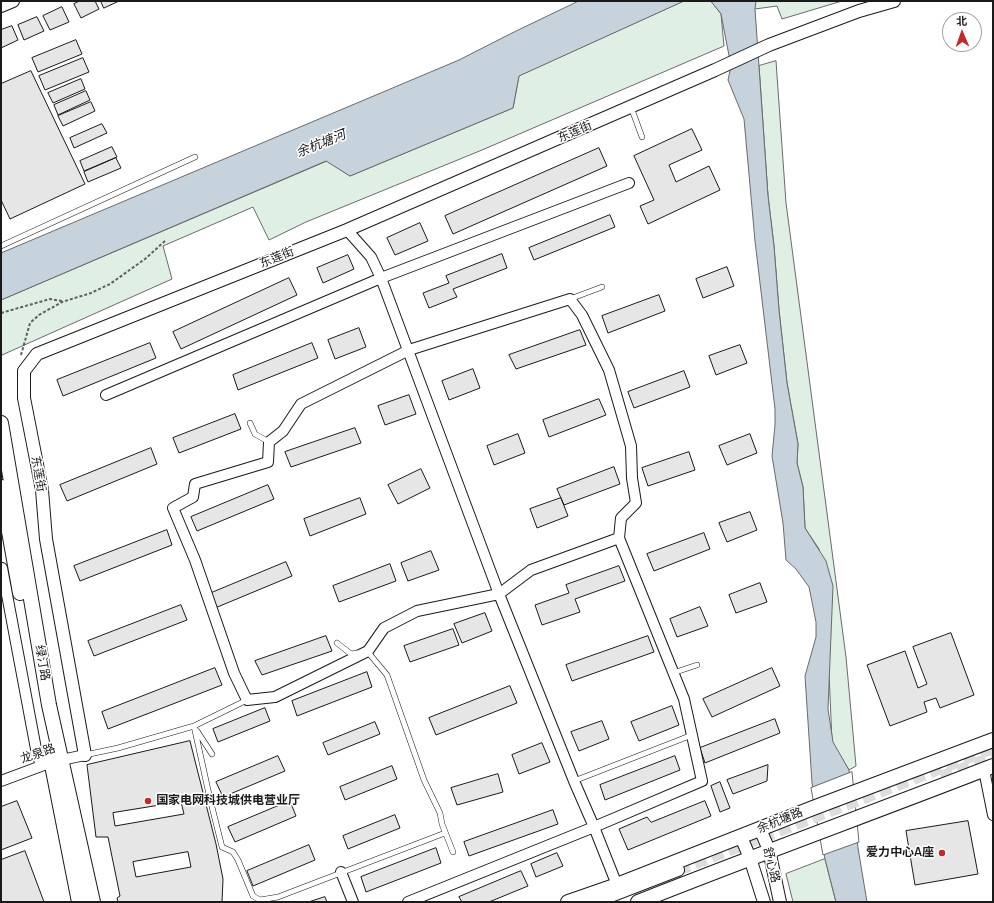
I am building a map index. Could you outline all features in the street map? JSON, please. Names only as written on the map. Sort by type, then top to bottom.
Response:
[{"type":"main road","name":"绿汀路","points":[[1,422],[49,705],[51,762],[93,902]]},
{"type":"main road","name":"绿汀路","points":[[1,487],[6,567],[51,762],[79,902]]},
{"type":"main road","name":"余杭塘路","points":[[568,902],[617,885],[813,808],[993,740]]},
{"type":"main road","name":"余杭塘路","points":[[638,902],[769,850],[859,818],[988,768]]},
{"type":"street","points":[[1,6],[13,1]]},
{"type":"street","name":"东莲街","points":[[85,754],[46,539],[42,490],[24,398],[24,371],[37,354],[347,230],[715,70],[769,44],[859,11],[894,1]]},
{"type":"street","points":[[106,395],[381,278],[629,183]]},
{"type":"street","points":[[347,230],[371,257],[381,278],[499,594],[617,885]]},
{"type":"street","points":[[408,902],[594,827],[702,781],[684,699],[619,538],[621,518],[636,503],[632,478],[631,446],[609,370],[582,315],[570,300],[409,350],[301,404],[283,431],[269,442],[268,462],[195,484],[192,497],[173,508],[195,560],[234,673],[247,700],[275,696],[368,651],[384,628],[417,611],[499,594],[531,570],[619,538]]},
{"type":"street","name":"龙泉路","points":[[1,781],[51,762],[85,754]]},
{"type":"street","points":[[988,768],[993,815]]},
{"type":"street","name":"舒心路","points":[[760,829],[769,850],[780,902]]},
{"type":"street","name":"舒心路","points":[[741,837],[750,858],[764,902]]},
{"type":"street","points":[[341,872],[353,902]]},
{"type":"street","points":[[595,902],[679,873],[616,902]]},
{"type":"lane","points":[[631,107],[642,137]]},
{"type":"lane","points":[[1,246],[195,157]]},
{"type":"lane","points":[[570,300],[602,287]]},
{"type":"lane","points":[[250,423],[255,434],[269,442]]},
{"type":"lane","points":[[336,643],[351,654],[368,651],[387,676],[424,780],[440,813],[445,833],[453,852]]},
{"type":"lane","points":[[673,673],[697,665]]},
{"type":"lane","points":[[85,754],[118,748],[194,726],[247,700]]},
{"type":"lane","points":[[194,726],[212,754]]},
{"type":"lane","points":[[194,726],[222,847],[233,852],[238,860],[253,896],[260,900],[278,897],[445,833]]},
{"type":"lane","points":[[574,781],[692,735]]},
{"type":"path","points":[[29,364],[20,358],[30,323],[40,315],[62,302],[91,293],[110,284],[145,259],[165,241]]},
{"type":"path","points":[[1,313],[50,299],[62,302]]},
{"type":"green space","points":[[684,1],[711,1],[721,14],[724,46],[482,150],[306,222],[269,240],[253,207],[163,246],[172,279],[2,355],[1,300],[327,161],[350,176],[513,108],[519,76]]},
{"type":"green space","points":[[756,1],[842,1],[782,19],[777,6],[755,9]]},
{"type":"green space","points":[[776,61],[786,203],[846,657],[856,766],[849,770],[832,742],[829,672],[819,549],[805,528],[803,487],[797,463],[798,444],[787,383],[779,310],[768,196],[759,66]]},
{"type":"green space","points":[[825,859],[836,902],[793,902],[786,874]]},
{"type":"water","name":"余杭塘河","points":[[579,1],[684,1],[519,76],[513,108],[350,176],[326,161],[1,300],[1,253],[459,60]]},
{"type":"water","points":[[711,1],[756,1],[755,9],[768,196],[787,383],[798,444],[797,463],[803,487],[805,528],[826,561],[833,586],[828,709],[833,742],[849,770],[858,848],[867,902],[836,902],[825,859],[812,783],[805,676],[816,637],[816,622],[809,587],[796,569],[786,560],[783,523],[772,456],[775,409],[755,241],[744,119],[728,80],[731,66],[721,14]]},
{"type":"pier","points":[[852,772],[859,842],[823,855],[811,788]]},
{"type":"building","points":[[80,1],[95,1],[99,9],[81,18],[74,4]]},
{"type":"building","points":[[101,1],[119,1],[104,8]]},
{"type":"building","points":[[62,7],[69,22],[50,30],[43,16]]},
{"type":"building","points":[[37,17],[44,31],[24,40],[18,25]]},
{"type":"building","points":[[12,26],[18,40],[1,48],[1,30]]},
{"type":"building","points":[[76,40],[82,54],[38,72],[32,58]]},
{"type":"building","points":[[83,58],[89,72],[45,90],[39,76]]},
{"type":"building","points":[[31,71],[85,184],[10,219],[1,200],[1,84]]},
{"type":"building","points":[[81,79],[85,89],[53,103],[48,93]]},
{"type":"building","points":[[86,91],[90,100],[58,115],[54,105]]},
{"type":"building","points":[[91,102],[95,111],[63,126],[58,116]]},
{"type":"building","points":[[102,124],[107,133],[74,148],[70,138]]},
{"type":"building","points":[[692,129],[702,150],[669,165],[676,182],[709,166],[720,190],[648,224],[640,206],[654,200],[634,156]]},
{"type":"building","points":[[112,147],[117,157],[84,171],[80,161]]},
{"type":"building","points":[[599,148],[607,166],[453,234],[445,216]]},
{"type":"building","points":[[116,158],[121,168],[88,182],[84,172]]},
{"type":"building","points":[[610,215],[615,227],[534,260],[529,248]]},
{"type":"building","points":[[420,223],[428,241],[395,255],[387,238]]},
{"type":"building","points":[[502,254],[507,268],[453,289],[457,297],[429,308],[423,293],[449,283],[446,276]]},
{"type":"building","points":[[348,255],[354,269],[323,283],[317,268]]},
{"type":"building","points":[[727,267],[734,286],[703,298],[696,279]]},
{"type":"building","points":[[289,278],[297,295],[181,349],[173,332]]},
{"type":"building","points":[[659,295],[665,311],[608,333],[602,316]]},
{"type":"building","points":[[359,328],[366,347],[335,359],[328,340]]},
{"type":"building","points":[[580,330],[586,345],[516,369],[509,355]]},
{"type":"building","points":[[150,343],[156,358],[63,396],[57,380]]},
{"type":"building","points":[[312,343],[318,358],[238,390],[233,375]]},
{"type":"building","points":[[740,345],[747,363],[716,375],[709,356]]},
{"type":"building","points":[[473,369],[480,388],[449,400],[442,381]]},
{"type":"building","points":[[684,371],[690,387],[634,408],[628,392]]},
{"type":"building","points":[[409,395],[416,414],[385,425],[378,406]]},
{"type":"building","points":[[599,399],[606,415],[549,437],[543,420]]},
{"type":"building","points":[[235,414],[241,429],[179,453],[173,438]]},
{"type":"building","points":[[355,428],[361,443],[291,467],[285,452]]},
{"type":"building","points":[[518,434],[525,453],[494,465],[487,446]]},
{"type":"building","points":[[750,434],[757,453],[727,465],[719,446]]},
{"type":"building","points":[[151,448],[157,464],[67,501],[60,485]]},
{"type":"building","points":[[689,452],[695,470],[648,486],[642,468]]},
{"type":"building","points":[[614,467],[620,484],[564,505],[557,489]]},
{"type":"building","points":[[421,469],[430,488],[398,504],[388,485]]},
{"type":"building","points":[[268,485],[274,499],[197,531],[191,517]]},
{"type":"building","points":[[360,498],[366,514],[310,536],[304,519]]},
{"type":"building","points":[[561,498],[568,516],[537,528],[530,509]]},
{"type":"building","points":[[750,512],[757,530],[727,542],[719,523]]},
{"type":"building","points":[[167,530],[172,545],[80,581],[74,566]]},
{"type":"building","points":[[704,533],[710,549],[654,571],[647,554]]},
{"type":"building","points":[[431,551],[439,570],[408,581],[401,563]]},
{"type":"building","points":[[286,562],[292,576],[215,608],[209,594]]},
{"type":"building","points":[[390,564],[396,581],[339,602],[333,586]]},
{"type":"building","points":[[619,566],[625,581],[575,599],[580,612],[542,625],[535,605],[569,593],[566,585]]},
{"type":"building","points":[[760,583],[767,602],[736,613],[729,595]]},
{"type":"building","points":[[181,605],[187,620],[94,656],[88,641]]},
{"type":"building","points":[[700,607],[708,626],[677,637],[670,619]]},
{"type":"building","points":[[485,613],[492,631],[462,643],[454,624]]},
{"type":"building","points":[[453,629],[459,645],[410,662],[404,646]]},
{"type":"building","points":[[951,633],[974,695],[940,708],[936,698],[924,702],[927,712],[890,726],[867,665],[905,651],[918,688],[927,684],[913,647]]},
{"type":"building","points":[[326,636],[332,651],[262,675],[255,661]]},
{"type":"building","points":[[648,636],[654,652],[572,681],[566,665]]},
{"type":"building","points":[[215,668],[222,685],[108,729],[102,712]]},
{"type":"building","points":[[772,668],[780,686],[712,717],[703,699]]},
{"type":"building","points":[[367,672],[372,687],[297,716],[292,701]]},
{"type":"building","points":[[510,686],[517,703],[436,735],[429,718]]},
{"type":"building","points":[[672,706],[679,725],[639,741],[631,722]]},
{"type":"building","points":[[265,708],[270,721],[218,742],[213,729]]},
{"type":"building","points":[[775,719],[780,733],[705,763],[700,748]]},
{"type":"building","points":[[602,721],[609,739],[579,751],[571,732]]},
{"type":"building","points":[[375,722],[380,734],[328,755],[323,743]]},
{"type":"building","name":"国家电网科技城供电营业厅","points":[[190,741],[216,844],[223,879],[222,902],[118,902],[117,898],[120,896],[108,837],[96,837],[87,765]]},
{"type":"building","points":[[542,743],[550,762],[519,774],[512,755]]},
{"type":"building","points":[[278,756],[285,771],[223,797],[216,782]]},
{"type":"building","points":[[675,756],[680,770],[605,800],[600,785]]},
{"type":"building","points":[[768,765],[767,781],[733,794],[727,780]]},
{"type":"building","points":[[392,766],[397,779],[345,800],[340,787]]},
{"type":"building","points":[[498,774],[503,792],[457,805],[451,788]]},
{"type":"building","points":[[720,782],[730,808],[720,812],[711,786]]},
{"type":"building","points":[[17,801],[32,838],[1,850],[1,807]]},
{"type":"building","points":[[290,801],[296,816],[235,842],[228,827]]},
{"type":"building","points":[[705,801],[711,816],[628,850],[619,829],[647,817],[651,822]]},
{"type":"building","points":[[181,802],[184,814],[115,826],[113,813]]},
{"type":"building","points":[[553,810],[558,824],[469,856],[464,842]]},
{"type":"building","points":[[395,815],[400,828],[348,849],[343,836]]},
{"type":"building","name":"爱力中心A座","points":[[968,821],[978,874],[915,885],[906,831]]},
{"type":"building","points":[[309,845],[315,860],[253,886],[247,871]]},
{"type":"building","points":[[436,848],[441,863],[366,892],[361,877]]},
{"type":"building","points":[[25,851],[44,902],[1,902],[1,860]]},
{"type":"building","points":[[188,852],[191,867],[136,877],[133,862]]},
{"type":"building","points":[[557,853],[563,866],[536,877],[531,864]]},
{"type":"building","points":[[521,871],[528,886],[489,902],[462,902],[459,897]]},
{"type":"building","points":[[325,897],[327,902],[309,902]]},
{"type":"tunnel","points":[[678,870],[993,748]]},
{"type":"tunnel","points":[[941,777],[993,757]]},
{"type":"place","name":"国家电网科技城供电营业厅","points":[[148,801]]},
{"type":"place","name":"爱力中心A座","points":[[942,853]]}]
